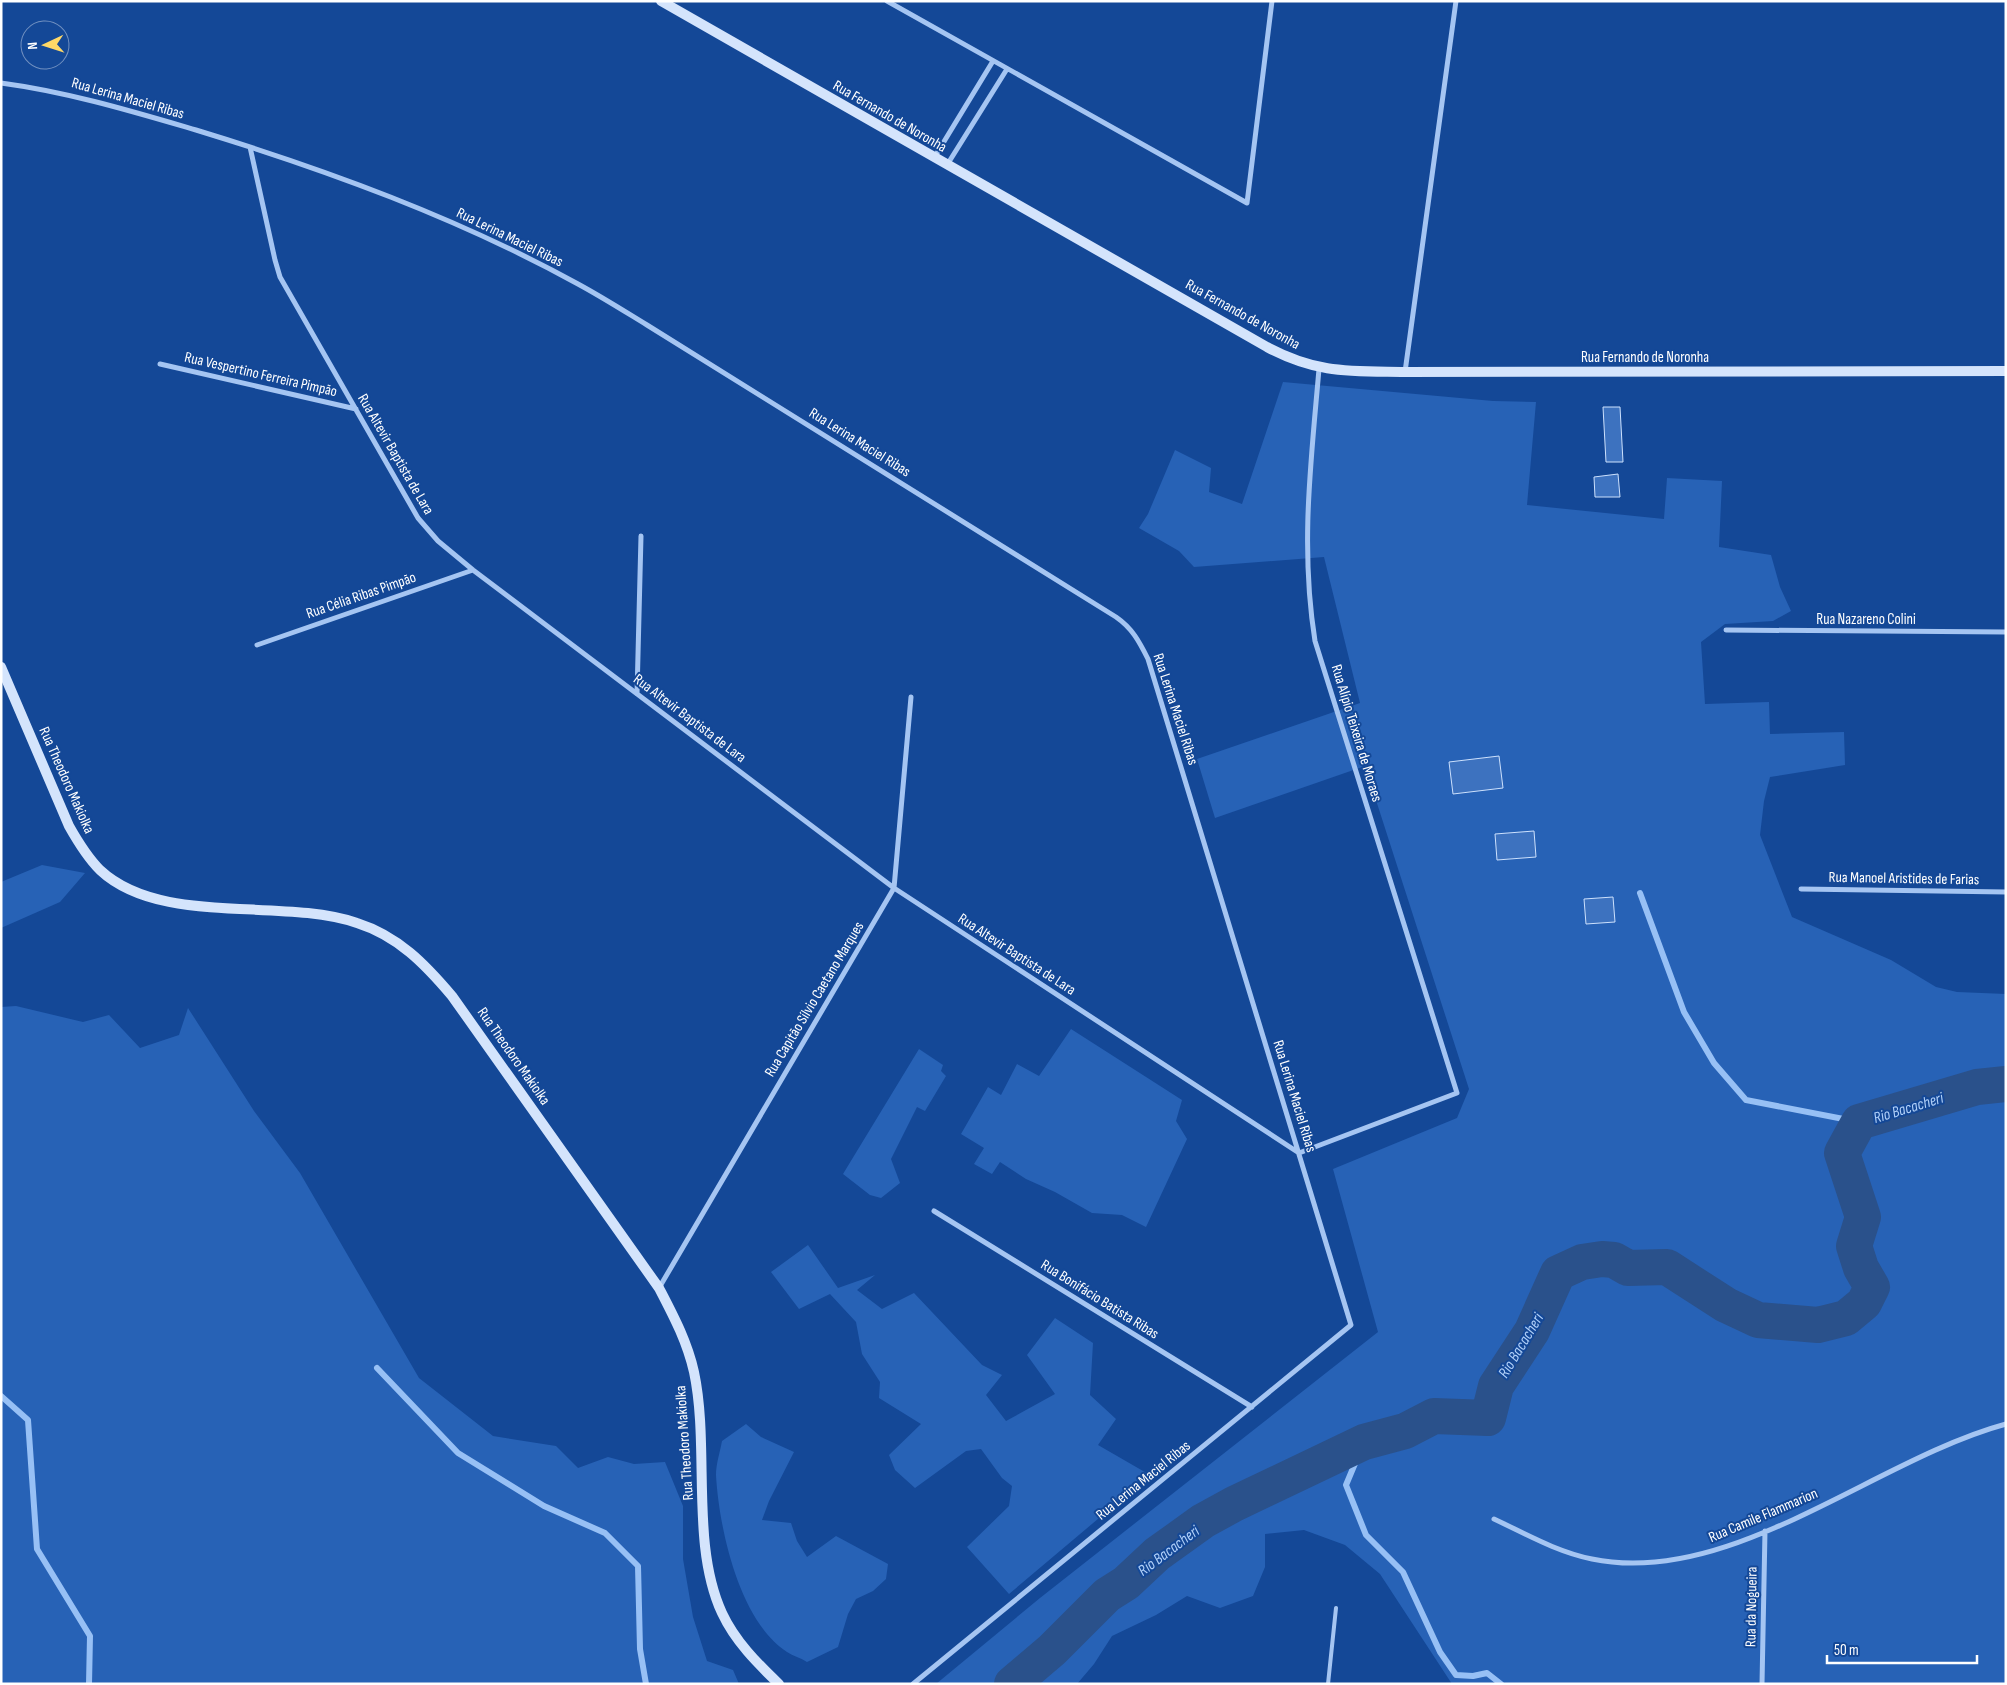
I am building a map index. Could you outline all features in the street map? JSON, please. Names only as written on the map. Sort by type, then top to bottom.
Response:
[{"type":"main road","name":"Rua Fernando de Noronha","points":[[661,1],[1267,347],[1319,369],[1405,372],[2006,371]]},
{"type":"main road","name":"Rua Theodoro Makiolka","points":[[1,667],[69,826],[82,850],[100,870],[138,893],[162,900],[330,916],[357,923],[382,933],[407,948],[428,968],[469,1018],[658,1288],[686,1343],[694,1372],[700,1421],[705,1541],[708,1567],[714,1591],[723,1613],[738,1639],[752,1657],[779,1684]]},
{"type":"street","points":[[887,1],[1247,204],[1272,1]]},
{"type":"street","points":[[1405,372],[1456,1]]},
{"type":"street","points":[[934,158],[993,61]]},
{"type":"street","points":[[947,166],[1007,69]]},
{"type":"street","name":"Rua Lerina Maciel Ribas","points":[[1,83],[43,88],[93,100],[250,147],[426,211],[506,247],[579,284],[1130,627],[1148,659],[1351,1325],[914,1684]]},
{"type":"street","name":"Rua Altevir Baptista de Lara","points":[[250,147],[280,277],[427,531],[473,570],[894,888],[1299,1153]]},
{"type":"street","name":"Rua Vespertino Ferreira Pimpão","points":[[160,364],[356,409]]},
{"type":"street","name":"Rua Alípio Teixeira de Moraes","points":[[1299,1153],[1457,1093],[1315,641],[1308,598],[1306,551],[1307,508],[1319,369]]},
{"type":"street","points":[[637,694],[641,536]]},
{"type":"street","name":"Rua Célia Ribas Pimpão","points":[[256,644],[473,570]]},
{"type":"street","name":"Rua Nazareno Colini","points":[[1726,630],[2006,632]]},
{"type":"street","name":"Rua Capitão Sílvio Caetano Marques","points":[[658,1288],[894,888],[911,697]]},
{"type":"street","name":"Rua Manoel Aristides de Farias","points":[[1801,889],[2006,892]]},
{"type":"street","name":"Rua Bonifácio Batista Ribas","points":[[934,1212],[1252,1407]]},
{"type":"street","name":"Rua Camile Flammarion","points":[[1494,1519],[1569,1553],[1624,1564],[1646,1564],[1698,1555],[1765,1531],[1942,1448],[2006,1424]]},
{"type":"street","name":"Rua da Nogueira","points":[[1762,1684],[1765,1531]]},
{"type":"lane","points":[[1328,1684],[1336,1608]]},
{"type":"shaded area","points":[[1283,382],[1493,401],[1536,402],[1527,505],[1664,519],[1667,478],[1722,481],[1719,547],[1771,555],[1780,587],[1791,611],[1773,621],[1725,624],[1701,642],[1705,704],[1769,702],[1770,734],[1844,732],[1845,765],[1770,777],[1764,801],[1760,835],[1792,917],[1891,960],[1936,987],[1957,992],[2006,994],[2006,1684],[1452,1684],[1380,1574],[1345,1545],[1304,1530],[1265,1534],[1265,1567],[1253,1596],[1220,1608],[1187,1596],[1156,1615],[1112,1636],[1094,1664],[1077,1684],[936,1684],[1040,1598],[1378,1332],[1333,1169],[1457,1118],[1469,1089],[1365,766],[1215,818],[1197,759],[1360,703],[1324,557],[1194,567],[1179,551],[1139,528],[1148,514],[1175,450],[1211,468],[1209,492],[1242,504]]},
{"type":"shaded area","points":[[42,865],[85,873],[60,902],[1,928],[1,882]]},
{"type":"shaded area","points":[[16,1006],[83,1022],[109,1015],[140,1048],[179,1035],[188,1008],[254,1111],[300,1173],[419,1378],[493,1436],[556,1446],[578,1468],[608,1457],[634,1464],[665,1462],[683,1506],[683,1559],[693,1617],[707,1661],[733,1670],[739,1684],[1,1684],[1,1007]]},
{"type":"shaded area","points":[[1071,1029],[1182,1100],[1176,1121],[1187,1139],[1146,1227],[1122,1215],[1092,1213],[1055,1192],[1026,1179],[1000,1162],[992,1174],[974,1164],[984,1148],[961,1134],[988,1087],[1001,1095],[1017,1064],[1039,1076]]},
{"type":"shaded area","points":[[919,1049],[943,1065],[941,1071],[946,1076],[925,1111],[917,1107],[891,1159],[900,1183],[881,1198],[870,1195],[843,1174]]},
{"type":"shaded area","points":[[808,1245],[838,1288],[875,1275],[857,1290],[882,1309],[914,1293],[982,1365],[1002,1375],[986,1395],[1006,1421],[1055,1394],[1027,1355],[1055,1318],[1093,1343],[1090,1395],[1116,1419],[1098,1445],[1150,1475],[1009,1594],[967,1547],[1009,1506],[1012,1486],[1002,1478],[981,1449],[966,1451],[915,1488],[895,1470],[889,1455],[921,1424],[879,1398],[880,1382],[862,1354],[856,1322],[830,1294],[799,1309],[771,1272]]},
{"type":"shaded area","points":[[746,1424],[761,1437],[794,1452],[769,1501],[762,1520],[791,1523],[797,1541],[807,1557],[836,1536],[888,1564],[886,1579],[873,1591],[856,1599],[848,1614],[838,1647],[807,1662],[787,1652],[770,1638],[756,1619],[744,1596],[727,1546],[718,1497],[717,1467],[722,1441]]},
{"type":"building","points":[[1603,407],[1620,407],[1623,462],[1606,462]]},
{"type":"building","points":[[1618,474],[1620,497],[1595,497],[1594,477]]},
{"type":"building","points":[[1499,756],[1503,788],[1453,794],[1449,762]]},
{"type":"building","points":[[1534,831],[1536,857],[1497,860],[1495,834]]},
{"type":"building","points":[[1613,897],[1615,922],[1586,924],[1584,899]]},
{"type":"waterway","points":[[1640,893],[1684,1012],[1714,1063],[1746,1100],[1859,1122]]},
{"type":"waterway","name":"Rio Bacacheri","points":[[1012,1684],[1052,1650],[1107,1595],[1126,1583],[1157,1554],[1203,1521],[1234,1504],[1364,1442],[1405,1431],[1434,1416],[1488,1418],[1496,1386],[1532,1331],[1558,1273],[1582,1262],[1602,1259],[1614,1260],[1628,1268],[1667,1267],[1726,1305],[1758,1320],[1818,1325],[1846,1318],[1864,1303],[1872,1287],[1861,1268],[1854,1246],[1863,1217],[1842,1153],[1859,1122],[1977,1087],[2006,1084]]},
{"type":"waterway","points":[[377,1368],[458,1453],[544,1506],[605,1533],[638,1566],[640,1649],[646,1684]]},
{"type":"waterway","points":[[1,1396],[28,1420],[37,1549],[90,1636],[89,1684]]},
{"type":"waterway","points":[[1364,1442],[1346,1485],[1366,1535],[1403,1572],[1440,1652],[1456,1675],[1473,1676],[1487,1673],[1501,1684]]}]
